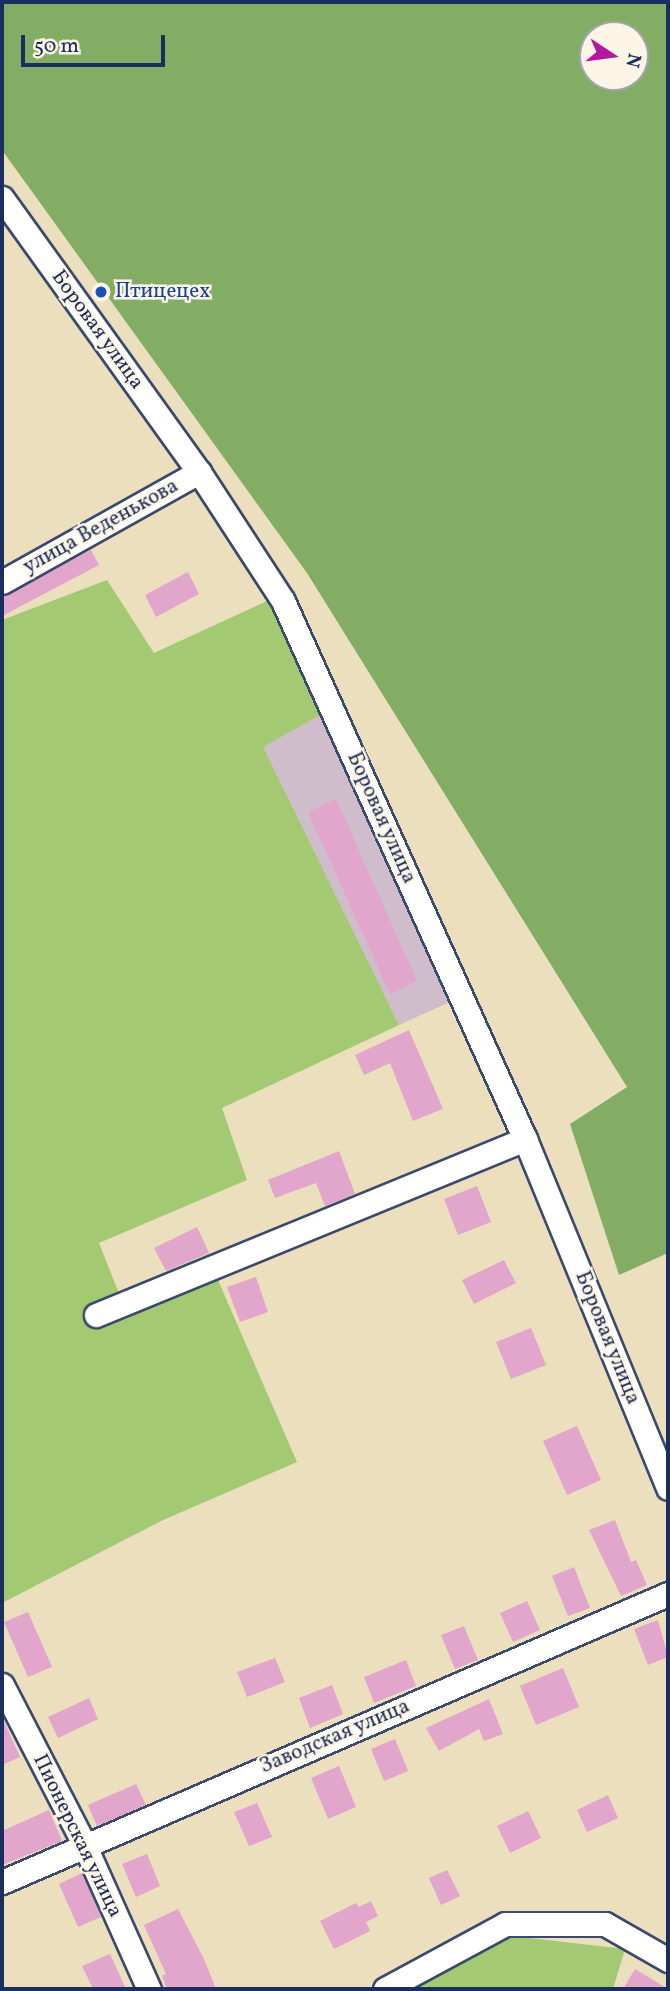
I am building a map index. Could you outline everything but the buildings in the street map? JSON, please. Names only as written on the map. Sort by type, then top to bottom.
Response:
[{"type":"street","name":"Боровая улица","points":[[2,198],[200,472],[283,601],[525,1139],[668,1488]]},
{"type":"street","name":"улица Веденькова","points":[[2,582],[200,472]]},
{"type":"street","points":[[96,1315],[525,1139]]},
{"type":"street","name":"Заводская улица","points":[[2,1882],[84,1844],[668,1594]]},
{"type":"street","name":"Пионерская улица","points":[[2,1685],[84,1844],[149,1989]]},
{"type":"street","points":[[385,1989],[505,1924],[605,1924],[668,1960]]},
{"type":"shaded area","points":[[322,714],[452,1001],[399,1025],[262,747]]},
{"type":"green space","points":[[2,2],[668,2],[668,1253],[619,1275],[570,1124],[627,1087],[307,573],[2,150]]},
{"type":"green space","points":[[107,580],[154,653],[269,600],[322,714],[263,747],[399,1025],[222,1108],[247,1180],[99,1243],[122,1301],[215,1273],[297,1462],[161,1521],[2,1603],[2,620]]},
{"type":"green space","points":[[503,1935],[625,1949],[613,1989],[410,1989]]},
{"type":"place","name":"Птицецех","points":[[101,292]]}]
